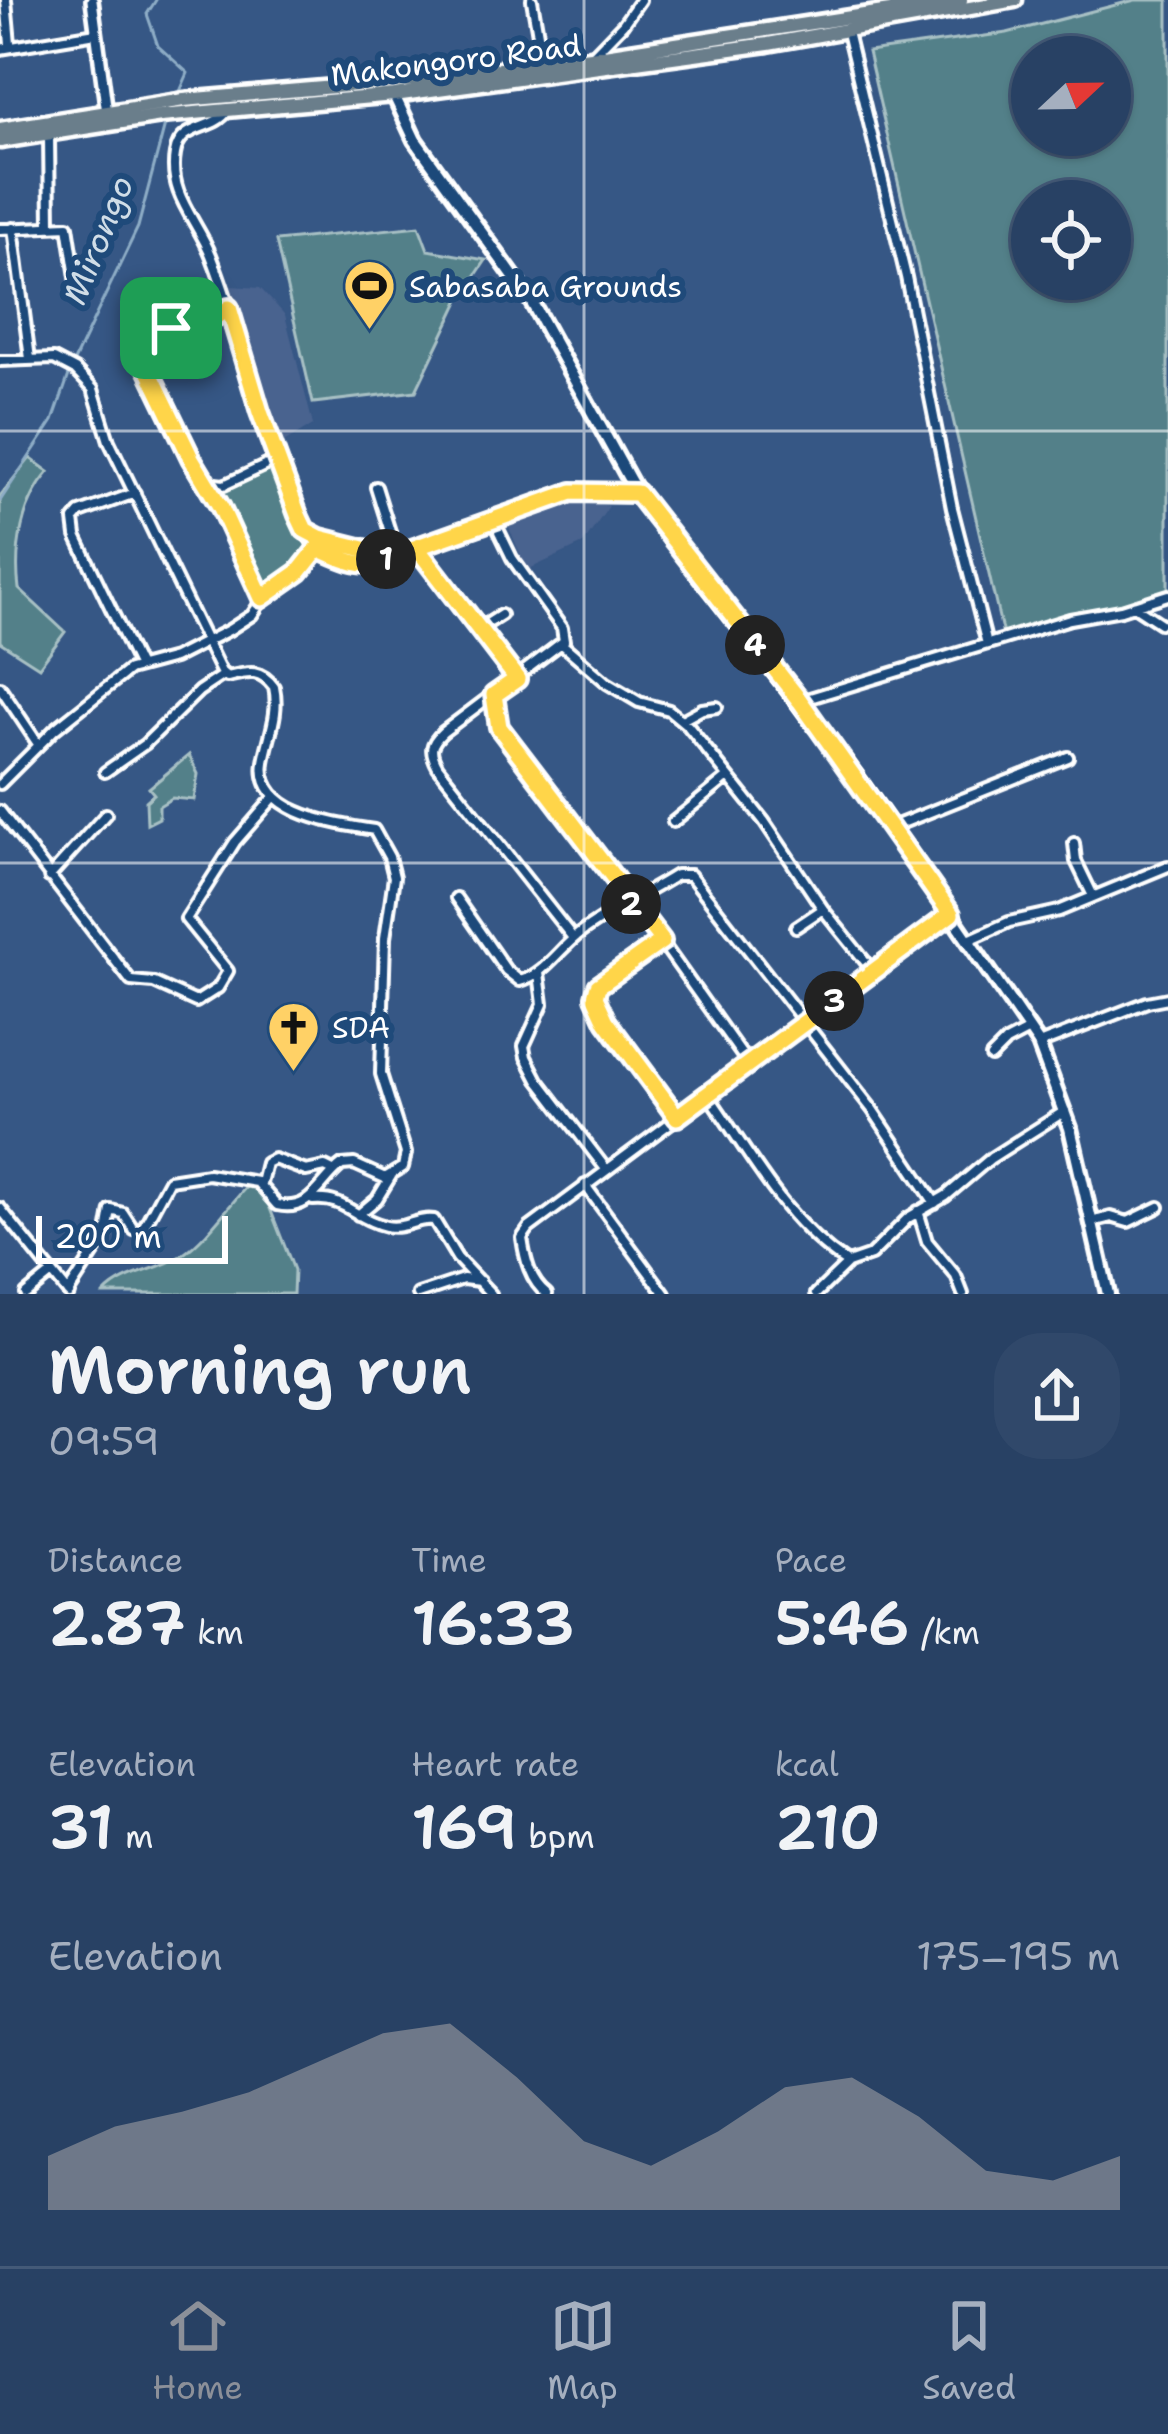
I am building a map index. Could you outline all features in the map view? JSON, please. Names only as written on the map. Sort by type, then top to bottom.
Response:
[{"type":"main road","name":"Makongoro Road","points":[[185,106],[543,63],[961,0]]},
{"type":"main road","name":"Makongoro Road","points":[[185,106],[394,95],[848,32],[1015,0]]},
{"type":"main road","points":[[394,95],[416,140],[548,328],[637,493],[892,827],[1039,1044],[1065,1111],[1108,1294]]},
{"type":"main road","points":[[0,129],[185,106]]},
{"type":"main road","points":[[0,141],[50,134],[107,118]]},
{"type":"street","points":[[6,0],[5,46],[96,33]]},
{"type":"street","points":[[92,0],[107,118]]},
{"type":"street","points":[[532,0],[543,63]]},
{"type":"street","points":[[592,56],[640,0]]},
{"type":"street","points":[[848,32],[906,277],[952,508],[987,644]]},
{"type":"street","points":[[382,84],[394,95]]},
{"type":"street","points":[[229,107],[220,121],[190,130],[179,141],[177,193],[210,254],[277,460],[305,530],[320,549],[368,566],[572,492],[637,493]]},
{"type":"street","points":[[50,134],[50,226]]},
{"type":"street","points":[[0,229],[69,226],[78,290]]},
{"type":"street","points":[[13,228],[30,359]]},
{"type":"street","points":[[229,308],[200,324],[136,337],[140,357],[221,508],[262,598]]},
{"type":"street","points":[[0,362],[54,359],[93,389],[104,431],[223,675]]},
{"type":"street","points":[[205,482],[224,484],[277,460]]},
{"type":"street","points":[[376,487],[394,555]]},
{"type":"street","points":[[135,494],[92,507],[74,520],[81,548],[138,665]]},
{"type":"street","points":[[494,521],[512,558],[564,631],[562,644],[443,732],[430,751],[573,938]]},
{"type":"street","points":[[305,530],[326,540],[394,555]]},
{"type":"street","points":[[417,548],[517,679]]},
{"type":"street","points":[[0,784],[38,744],[138,665],[175,658],[252,615],[262,598],[299,572],[320,549]]},
{"type":"street","points":[[800,701],[1070,619],[1168,595]]},
{"type":"street","points":[[1134,606],[1160,623]]},
{"type":"street","points":[[479,629],[501,615]]},
{"type":"street","points":[[562,644],[607,683],[682,720],[764,821],[823,909],[873,971]]},
{"type":"street","points":[[105,772],[145,744],[199,691],[223,675],[259,673],[274,688],[265,784],[275,796],[325,822],[374,830],[393,868],[385,938],[381,1074],[406,1161],[358,1216]]},
{"type":"street","points":[[0,686],[38,744]]},
{"type":"street","points":[[494,695],[501,730],[662,941],[749,1065]]},
{"type":"street","points":[[682,720],[717,707]]},
{"type":"street","points":[[892,827],[1068,757]]},
{"type":"street","points":[[673,822],[727,778]]},
{"type":"street","points":[[0,811],[131,981],[154,983],[189,1001],[202,1000],[225,981],[228,971],[185,920],[235,842],[275,796]]},
{"type":"street","points":[[49,877],[106,814]]},
{"type":"street","points":[[1074,843],[1076,861],[1093,896]]},
{"type":"street","points":[[969,940],[999,925],[1048,915],[1168,866]]},
{"type":"street","points":[[456,898],[513,979],[528,980],[573,938],[680,873],[692,877],[872,1108],[935,1202]]},
{"type":"street","points":[[796,927],[823,909]]},
{"type":"street","points":[[547,1294],[535,1282],[528,1264],[524,1232],[951,914]]},
{"type":"street","points":[[662,941],[598,986],[595,997],[606,1021],[677,1117]]},
{"type":"street","points":[[539,973],[543,1004],[527,1037],[526,1057],[538,1080],[606,1169]]},
{"type":"street","points":[[1039,1044],[1168,998]]},
{"type":"street","points":[[991,1057],[1006,1042],[1030,1030]]},
{"type":"street","points":[[708,1095],[779,1201],[820,1243],[848,1263]]},
{"type":"street","points":[[816,1294],[848,1263],[868,1257],[918,1211],[960,1187],[991,1158],[1065,1111]]},
{"type":"street","points":[[261,1183],[266,1163],[274,1159],[306,1171],[325,1167],[334,1171]]},
{"type":"street","points":[[310,1200],[334,1171],[348,1163],[380,1177],[391,1176]]},
{"type":"street","points":[[0,1208],[4,1220],[69,1293],[107,1233],[113,1208],[139,1230],[170,1180],[208,1174],[261,1183],[282,1208],[332,1198],[358,1216],[394,1228],[424,1218],[434,1220],[457,1258],[491,1294]]},
{"type":"street","points":[[585,1185],[665,1294]]},
{"type":"street","points":[[1091,1222],[1111,1217],[1128,1222],[1159,1207]]},
{"type":"street","points":[[918,1211],[927,1241],[956,1276],[964,1294]]},
{"type":"street","points":[[26,1294],[52,1273]]},
{"type":"street","points":[[418,1294],[464,1280],[482,1281]]},
{"type":"shaded area","points":[[230,286],[260,288],[285,315],[313,425],[282,444],[244,342]]},
{"type":"shaded area","points":[[571,496],[609,506],[583,544],[527,570],[507,523]]},
{"type":"green space","points":[[1135,0],[1168,0],[1168,592],[1003,635],[868,52],[1007,33]]},
{"type":"green space","name":"Sabasaba Grounds","points":[[419,226],[428,250],[486,260],[460,299],[416,391],[313,403],[276,241]]},
{"type":"green space","points":[[30,458],[49,472],[32,497],[22,527],[19,589],[65,632],[39,667],[0,642],[0,496]]},
{"type":"green space","points":[[272,462],[311,557],[261,596],[212,489]]},
{"type":"green space","points":[[189,755],[198,774],[194,800],[172,798],[159,806],[159,818],[147,824],[146,801],[154,794],[149,788]]},
{"type":"green space","points":[[249,1184],[262,1188],[294,1270],[293,1294],[104,1294],[121,1281],[182,1255]]},
{"type":"waterway","name":"Mirongo","points":[[156,0],[147,14],[158,46],[188,73],[178,96]]},
{"type":"waterway","name":"Mirongo","points":[[73,363],[138,227],[166,121]]},
{"type":"waterway","name":"Mirongo","points":[[0,501],[53,421],[70,372]]},
{"type":"place","name":"Sabasaba Grounds","points":[[370,332]]},
{"type":"place","name":"SDA","points":[[293,1073]]},
{"type":"route","points":[[229,308],[298,515],[305,530],[320,538],[392,556],[572,492],[637,493],[800,701],[951,914],[677,1117],[606,1021],[595,997],[598,986],[662,941],[499,727],[494,695],[517,679],[417,548],[361,566],[318,548],[307,565],[262,598],[221,508],[140,357],[135,342],[139,334],[171,328],[209,321],[229,308]]}]
